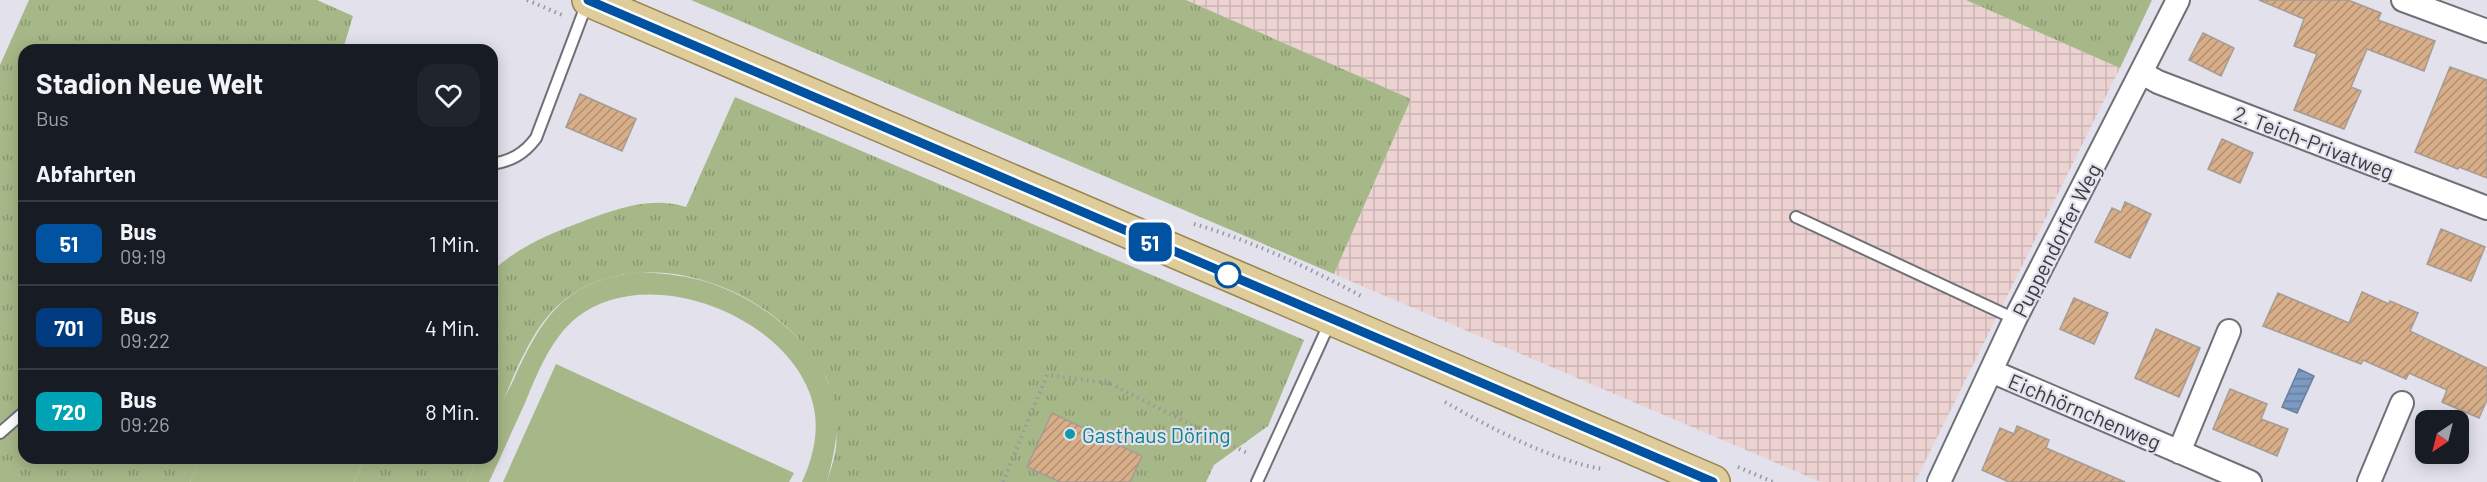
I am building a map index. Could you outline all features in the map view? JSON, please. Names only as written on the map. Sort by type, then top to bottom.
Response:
[{"type":"main road","points":[[589,0],[1713,482]]},
{"type":"street","name":"Puppendorfer Weg","points":[[1939,482],[2015,320],[2178,0]]},
{"type":"street","points":[[2403,0],[2487,30]]},
{"type":"street","name":"2. Teich-Privatweg","points":[[2142,73],[2158,82],[2487,208]]},
{"type":"street","name":"Eichhörnchenweg","points":[[2179,452],[2229,331]]},
{"type":"street","name":"Eichhörnchenweg","points":[[1991,371],[2250,482]]},
{"type":"street","points":[[2369,482],[2402,403]]},
{"type":"lane","points":[[498,162],[524,153],[536,138],[589,0]]},
{"type":"lane","points":[[1796,217],[2015,320]]},
{"type":"lane","points":[[1257,482],[1331,319]]},
{"type":"lane","points":[[0,434],[18,418]]},
{"type":"path","points":[[1003,482],[1047,375],[1109,383],[1266,463]]},
{"type":"shaded area","points":[[1186,0],[1966,0],[2120,68],[1915,482],[1821,482],[1334,274],[1411,99]]},
{"type":"green space","points":[[29,0],[317,0],[353,16],[345,44],[18,44],[18,464],[198,464],[190,482],[0,482],[0,65]]},
{"type":"green space","points":[[691,0],[1186,0],[1411,99],[1334,274]]},
{"type":"green space","points":[[1966,0],[2152,0],[2120,68]]},
{"type":"green space","points":[[735,97],[1304,340],[1268,426],[1214,465],[1206,482],[1130,482],[1142,456],[1052,413],[1060,482],[827,482],[836,447],[834,409],[826,378],[807,349],[785,325],[758,305],[727,289],[695,278],[661,273],[628,274],[596,282],[567,298],[553,310],[531,340],[498,412],[498,266],[535,241],[609,212],[647,203],[686,207]]},
{"type":"green space","points":[[640,272],[700,280],[722,287],[744,298],[766,311],[786,327],[819,365],[830,387],[837,419],[836,437],[827,482],[802,482],[813,449],[816,427],[810,394],[794,365],[771,340],[741,320],[708,305],[673,296],[638,295],[605,302],[576,318],[559,336],[540,368],[498,462],[498,411],[536,336],[560,304],[575,292],[615,276]]},
{"type":"green space","points":[[556,364],[794,473],[789,482],[503,482]]},
{"type":"green space","points":[[198,464],[362,464],[354,482],[190,482]]},
{"type":"green space","points":[[362,464],[475,464],[467,482],[354,482]]},
{"type":"green space","points":[[475,464],[497,464],[489,482],[467,482]]},
{"type":"water","points":[[2299,369],[2314,376],[2297,413],[2282,407]]},
{"type":"building","points":[[2259,0],[2348,0],[2381,13],[2378,20],[2435,41],[2424,71],[2367,49],[2351,87],[2361,91],[2344,129],[2294,110],[2317,54],[2294,46],[2304,19]]},
{"type":"building","points":[[2203,33],[2234,48],[2221,76],[2189,60]]},
{"type":"building","points":[[2450,67],[2487,80],[2487,178],[2415,152]]},
{"type":"building","points":[[580,94],[636,119],[622,151],[566,127]]},
{"type":"building","points":[[2222,139],[2253,153],[2240,183],[2208,169]]},
{"type":"building","points":[[2125,202],[2151,214],[2130,258],[2095,242],[2112,208],[2121,212]]},
{"type":"building","points":[[2441,229],[2485,247],[2471,281],[2427,264]]},
{"type":"building","points":[[2362,292],[2418,313],[2410,331],[2487,368],[2487,400],[2479,418],[2469,414],[2469,410],[2460,410],[2442,402],[2447,390],[2409,373],[2406,379],[2363,360],[2361,364],[2263,326],[2278,293],[2349,323]]},
{"type":"building","points":[[2074,298],[2108,313],[2094,344],[2060,329]]},
{"type":"building","points":[[2156,329],[2200,348],[2179,397],[2135,378]]},
{"type":"building","points":[[2230,389],[2267,404],[2261,419],[2288,429],[2277,456],[2213,429]]},
{"type":"building","name":"Gasthaus Döring","points":[[1052,413],[1142,456],[1130,482],[1060,482],[1027,467]]},
{"type":"building","points":[[2017,426],[2049,440],[2046,448],[2125,482],[2009,482],[1982,470],[2000,428],[2014,434]]},
{"type":"bus line","name":"51","points":[[588,0],[1713,482]]},
{"type":"place","name":"Gasthaus Döring","points":[[1070,434]]}]
